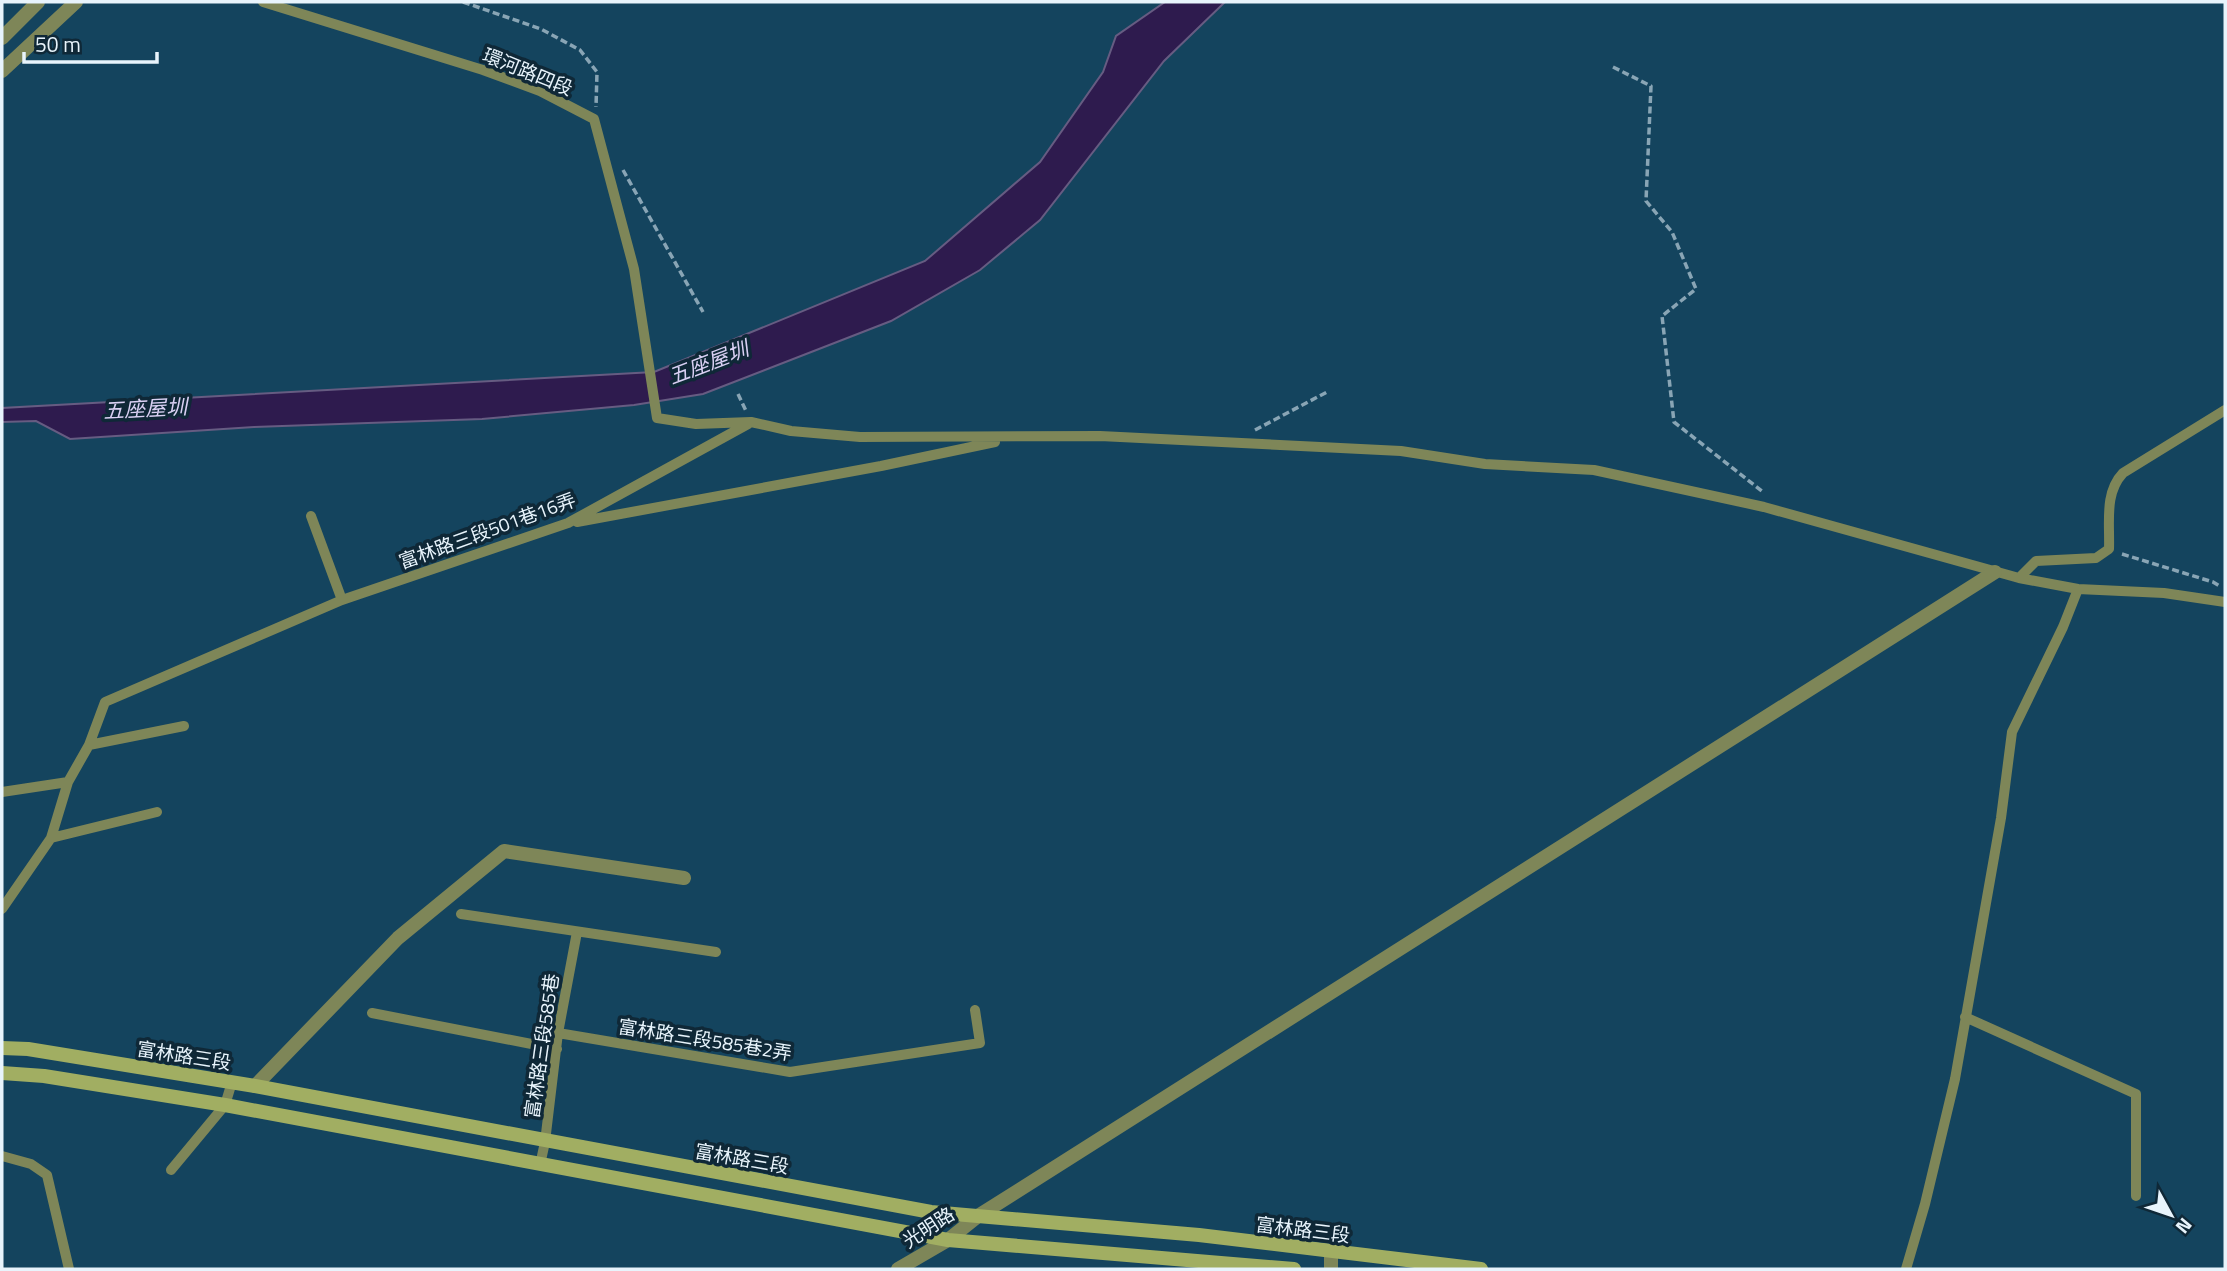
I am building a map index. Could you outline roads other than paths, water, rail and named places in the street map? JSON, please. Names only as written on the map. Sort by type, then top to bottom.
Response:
[{"type":"main road","name":"富林路三段","points":[[2,1048],[28,1049],[255,1086],[931,1212],[1199,1235],[1481,1269]]},
{"type":"main road","points":[[2,1073],[44,1076],[225,1105],[948,1240],[1205,1265],[1294,1269]]},
{"type":"street","points":[[2,38],[38,2]]},
{"type":"street","points":[[2,71],[76,2]]},
{"type":"street","name":"光明路","points":[[898,1269],[948,1240],[978,1216],[1995,572]]},
{"type":"street","points":[[255,1086],[398,938],[504,850],[684,878]]},
{"type":"street","points":[[1331,1252],[1331,1269]]},
{"type":"lane","name":"環河路四段","points":[[263,2],[483,70],[540,91],[594,119],[634,269],[657,418],[695,424],[751,422]]},
{"type":"lane","points":[[2019,578],[2036,561],[2096,558],[2109,549],[2111,491],[2116,480],[2123,473],[2225,410]]},
{"type":"lane","points":[[751,422],[791,431],[860,437],[1100,436],[1401,451],[1485,464],[1594,470],[1764,507],[2019,578],[2078,589],[2164,593],[2225,602]]},
{"type":"lane","name":"富林路三段501巷16弄","points":[[2,909],[51,838],[68,782],[89,745],[105,702],[342,600],[568,523],[751,422]]},
{"type":"lane","points":[[568,523],[881,466],[1017,438]]},
{"type":"lane","points":[[311,516],[342,600]]},
{"type":"lane","points":[[1906,1269],[1955,1079],[2001,818],[2012,732],[2063,627],[2078,589]]},
{"type":"lane","points":[[89,745],[184,726]]},
{"type":"lane","points":[[2,792],[68,782]]},
{"type":"lane","points":[[51,838],[157,812]]},
{"type":"lane","points":[[461,914],[716,952]]},
{"type":"lane","name":"富林路三段585巷","points":[[540,1165],[558,1033],[577,932]]},
{"type":"lane","name":"富林路三段585巷2弄","points":[[558,1033],[790,1072],[980,1042],[975,1010]]},
{"type":"lane","points":[[372,1013],[557,1049]]},
{"type":"lane","points":[[1965,1017],[2136,1094],[2136,1196]]},
{"type":"lane","points":[[171,1170],[225,1105],[232,1082]]},
{"type":"lane","points":[[2,1156],[31,1164],[47,1175],[69,1269]]},
{"type":"water","name":"五座屋圳","points":[[1165,2],[1225,2],[1164,61],[1040,220],[980,270],[891,321],[703,394],[634,405],[482,419],[254,427],[70,439],[36,421],[2,422],[2,408],[654,372],[925,261],[1040,162],[1103,72],[1116,36]]}]
